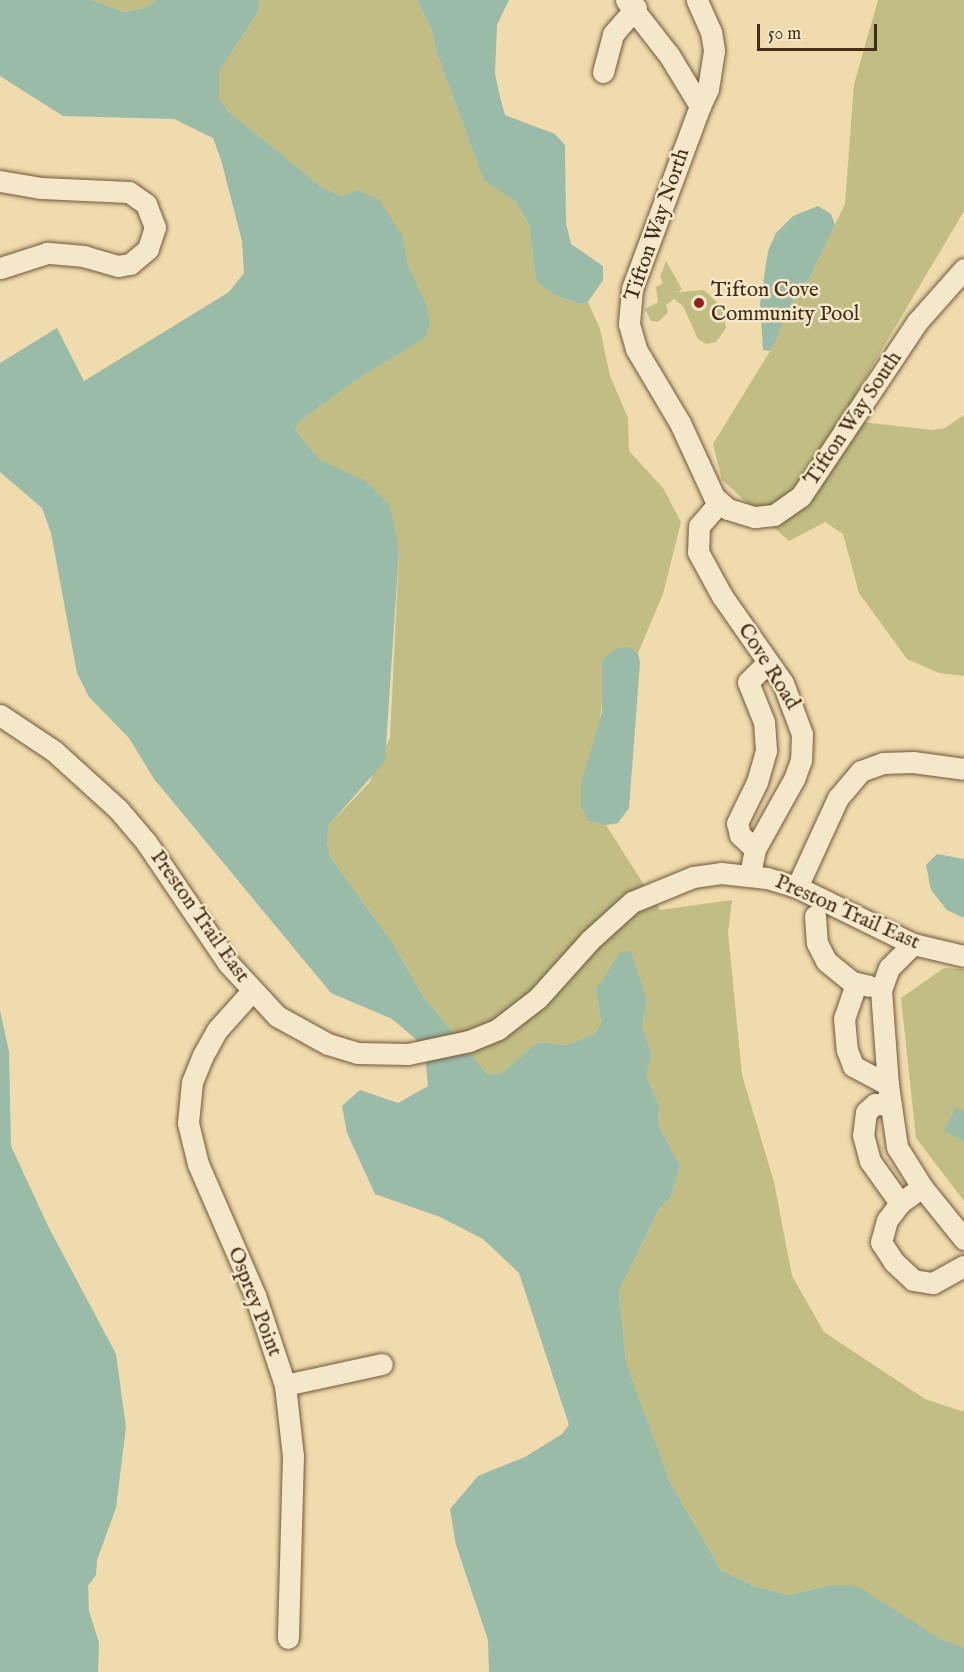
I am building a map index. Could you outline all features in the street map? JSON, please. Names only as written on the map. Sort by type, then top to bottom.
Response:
[{"type":"street","name":"Tifton Way North","points":[[697,0],[711,32],[714,50],[708,89],[632,289],[628,312],[636,349],[680,423],[719,503]]},
{"type":"street","points":[[603,72],[613,34],[631,4],[700,106]]},
{"type":"street","points":[[0,182],[41,188],[129,192],[146,204],[155,227],[148,249],[130,264],[118,266],[84,256],[47,253],[0,268]]},
{"type":"street","name":"Tifton Way South","points":[[719,503],[735,512],[774,515],[801,496],[917,322],[964,264]]},
{"type":"street","name":"Cove Road","points":[[719,503],[699,526],[699,552],[722,596],[794,704],[803,748],[794,780],[755,849],[750,874]]},
{"type":"street","points":[[755,849],[740,835],[737,823],[757,782],[766,750],[764,722],[748,682],[768,662]]},
{"type":"street","name":"Preston Trail East","points":[[0,715],[54,751],[118,809],[146,842],[228,963],[252,991],[296,1029],[328,1044],[383,1056],[424,1051],[469,1041],[498,1029],[538,998],[590,940],[632,902],[693,877],[750,874],[797,887],[913,944],[964,956]]},
{"type":"street","points":[[797,887],[838,798],[861,771],[883,763],[913,762],[964,769]]},
{"type":"street","points":[[815,916],[817,943],[826,961],[856,984],[880,990]]},
{"type":"street","points":[[913,944],[889,968],[880,990],[889,1095],[897,1147],[922,1187],[964,1239]]},
{"type":"street","points":[[856,984],[844,1018],[847,1050],[853,1066],[889,1095]]},
{"type":"street","name":"Osprey Point","points":[[252,991],[218,1030],[203,1055],[192,1082],[188,1123],[198,1164],[255,1295],[285,1384],[293,1456],[288,1638]]},
{"type":"street","points":[[889,1095],[866,1112],[863,1135],[870,1161],[900,1203]]},
{"type":"street","points":[[922,1187],[900,1203],[887,1220],[881,1242],[894,1262],[913,1280],[933,1282],[964,1266]]},
{"type":"street","points":[[285,1384],[382,1364]]},
{"type":"shaded area","points":[[0,0],[92,0],[124,12],[145,8],[156,0],[259,0],[258,12],[219,72],[219,98],[228,111],[323,188],[342,196],[358,190],[380,200],[403,237],[408,265],[427,307],[430,324],[425,338],[358,379],[300,421],[295,430],[320,460],[366,481],[390,505],[399,551],[385,761],[329,825],[327,842],[331,858],[392,942],[423,996],[487,1074],[502,1073],[538,1042],[567,1045],[594,1034],[601,1023],[596,990],[620,952],[631,951],[647,1001],[642,1026],[651,1053],[646,1077],[659,1105],[658,1124],[680,1166],[671,1197],[659,1209],[619,1291],[626,1362],[670,1482],[721,1570],[756,1587],[788,1595],[831,1585],[857,1586],[939,1638],[964,1648],[964,1672],[489,1672],[488,1640],[456,1545],[450,1509],[478,1476],[525,1457],[562,1434],[569,1425],[519,1273],[483,1239],[440,1217],[375,1194],[347,1133],[342,1106],[360,1090],[398,1103],[428,1086],[426,1065],[416,1039],[392,1019],[331,993],[154,779],[129,738],[89,697],[77,673],[51,533],[42,508],[0,472],[0,363],[57,328],[84,381],[229,292],[244,273],[242,241],[221,160],[213,138],[174,119],[63,116],[0,76]]},
{"type":"shaded area","points":[[92,0],[156,0],[145,8],[124,12]]},
{"type":"shaded area","points":[[259,0],[417,0],[432,31],[436,51],[484,181],[516,202],[529,225],[536,281],[554,295],[579,304],[588,302],[600,329],[610,376],[628,418],[629,451],[663,488],[681,522],[663,594],[638,653],[630,647],[602,660],[604,683],[589,821],[606,825],[660,910],[732,900],[728,932],[742,1075],[774,1182],[792,1276],[824,1332],[925,1399],[964,1412],[964,1648],[939,1638],[849,1588],[831,1585],[788,1595],[756,1587],[721,1570],[670,1482],[626,1362],[619,1291],[659,1209],[671,1197],[680,1166],[658,1124],[659,1105],[645,1077],[651,1053],[642,1026],[647,1001],[596,990],[601,1023],[594,1034],[567,1045],[538,1042],[502,1073],[487,1074],[423,996],[392,942],[331,858],[327,842],[329,825],[369,783],[390,738],[399,551],[342,471],[320,460],[295,430],[300,421],[358,379],[425,338],[430,324],[408,265],[403,237],[342,196],[323,188],[228,111],[219,98],[219,72],[258,12]]},
{"type":"shaded area","points":[[417,0],[509,0],[497,25],[495,74],[500,97],[505,115],[555,134],[565,145],[566,223],[571,244],[603,266],[603,280],[588,302],[579,304],[554,295],[536,281],[529,225],[516,202],[484,181],[436,51],[432,31]]},
{"type":"shaded area","points":[[878,0],[964,0],[964,211],[855,395],[853,421],[932,430],[945,428],[964,415],[964,676],[939,673],[907,659],[859,593],[843,534],[825,522],[789,541],[722,480],[713,444],[775,343],[792,302],[810,277],[845,204],[854,84]]},
{"type":"shaded area","points":[[818,206],[831,214],[835,225],[810,277],[792,302],[775,343],[770,351],[763,350],[760,304],[768,251],[776,233],[793,216]]},
{"type":"shaded area","name":"Tifton Cove Community Pool","points":[[666,261],[682,289],[678,292],[704,290],[722,307],[726,328],[716,342],[706,344],[698,339],[683,306],[674,299],[666,305],[668,312],[658,322],[651,321],[645,309],[658,302],[656,287],[663,283],[660,277]]},
{"type":"shaded area","points":[[630,647],[638,653],[640,663],[629,808],[618,823],[606,825],[589,821],[581,807],[581,785],[602,712],[602,660],[617,648]]},
{"type":"shaded area","points":[[937,854],[964,859],[964,918],[947,910],[931,890],[926,865]]},
{"type":"shaded area","points":[[944,968],[964,969],[964,1201],[916,1138],[901,998]]},
{"type":"shaded area","points":[[0,1010],[9,1052],[11,1146],[48,1226],[116,1354],[126,1427],[116,1508],[97,1560],[96,1575],[88,1586],[89,1611],[99,1643],[98,1672],[0,1672]]},
{"type":"shaded area","points":[[956,1107],[964,1112],[964,1141],[944,1131]]},
{"type":"place","name":"Tifton Cove Community Pool","points":[[699,303]]}]
